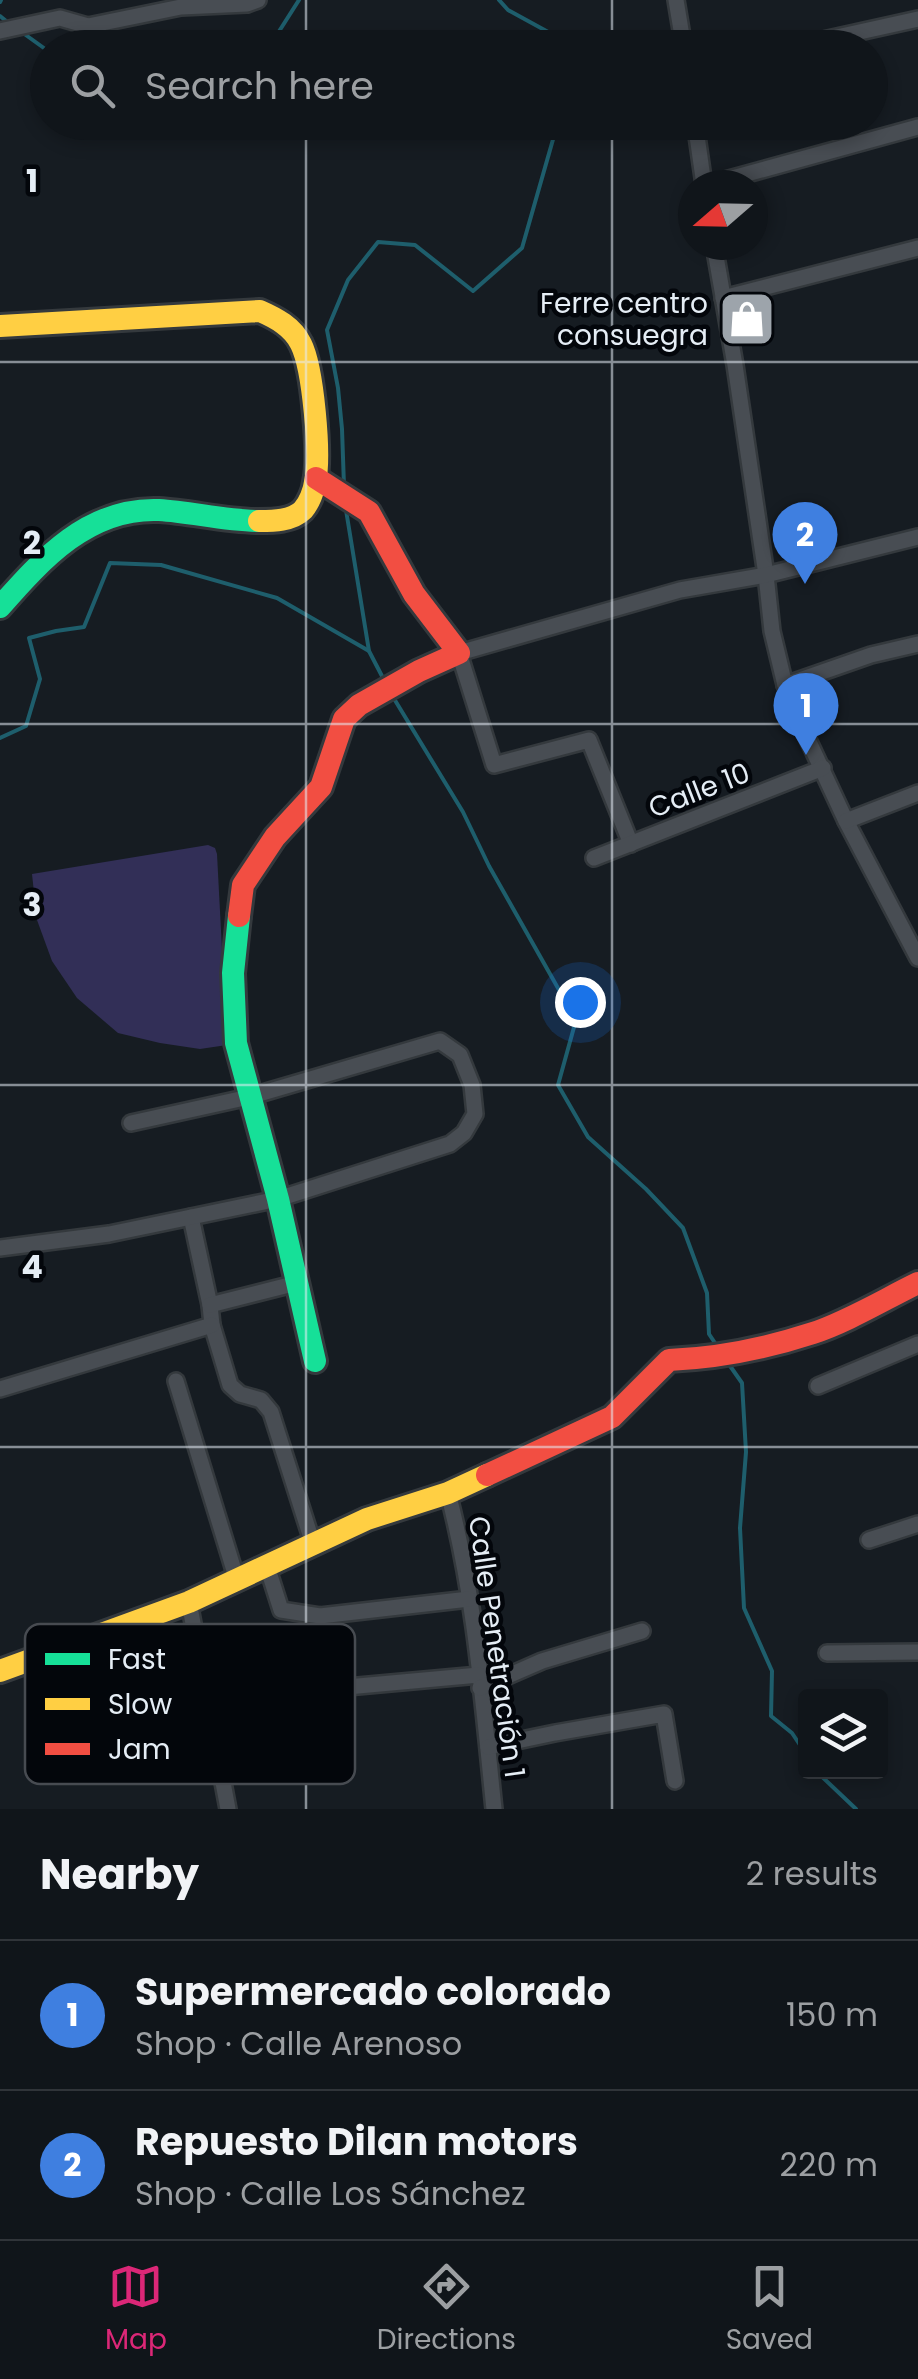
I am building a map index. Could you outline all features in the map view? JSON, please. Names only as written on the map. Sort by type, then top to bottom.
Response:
[{"type":"street","points":[[0,31],[60,18],[88,26],[181,6],[247,4],[258,0]]},
{"type":"street","points":[[676,0],[681,30]]},
{"type":"street","points":[[869,30],[918,19]]},
{"type":"street","points":[[888,134],[918,126]]},
{"type":"street","points":[[698,140],[703,170]]},
{"type":"street","points":[[759,170],[867,140]]},
{"type":"street","points":[[723,298],[918,248]]},
{"type":"street","points":[[717,260],[772,631],[785,685],[846,821],[916,952]]},
{"type":"street","points":[[0,326],[260,311],[280,319],[303,346],[325,483],[369,512],[414,594],[459,653],[494,765],[589,740],[631,844]]},
{"type":"street","points":[[0,607],[53,548],[112,516],[158,510],[260,522],[279,520],[298,514],[325,483]]},
{"type":"street","points":[[314,1361],[278,1200],[236,1043],[233,973],[243,885],[275,836],[321,787],[344,720],[358,705],[459,653],[680,590],[766,576],[918,537]]},
{"type":"street","points":[[785,685],[871,655],[918,644]]},
{"type":"street","name":"Calle 10","points":[[594,858],[823,768]]},
{"type":"street","points":[[846,821],[918,793]]},
{"type":"street","points":[[0,1248],[109,1234],[278,1200],[450,1144],[464,1133],[475,1114],[472,1085],[460,1054],[440,1041],[249,1098],[131,1123]]},
{"type":"street","points":[[191,1217],[212,1325],[230,1385],[240,1394],[262,1400],[271,1412],[313,1544]]},
{"type":"street","points":[[210,1305],[297,1283]]},
{"type":"street","points":[[129,1624],[189,1602],[367,1518],[448,1492],[612,1418],[669,1360],[739,1352],[816,1332],[918,1283]]},
{"type":"street","points":[[0,1389],[212,1325]]},
{"type":"street","points":[[818,1386],[918,1344]]},
{"type":"street","points":[[176,1381],[237,1580]]},
{"type":"street","name":"Calle Penetración 1","points":[[448,1492],[470,1599],[494,1809]]},
{"type":"street","points":[[869,1540],[918,1524]]},
{"type":"street","points":[[267,1566],[281,1610],[320,1616],[470,1599]]},
{"type":"street","points":[[189,1602],[193,1624]]},
{"type":"street","points":[[355,1687],[479,1681],[642,1631]]},
{"type":"street","points":[[827,1653],[918,1652]]},
{"type":"street","points":[[0,1671],[25,1662]]},
{"type":"street","points":[[488,1747],[664,1714],[675,1781]]},
{"type":"street","points":[[223,1784],[228,1809]]},
{"type":"shaded area","points":[[208,845],[217,854],[227,1045],[200,1049],[118,1033],[77,998],[52,961],[37,920],[32,874]]},
{"type":"waterway","points":[[280,30],[299,0]]},
{"type":"waterway","points":[[499,0],[508,10],[545,30]]},
{"type":"waterway","points":[[0,16],[11,25]]},
{"type":"waterway","points":[[23,33],[30,38]]},
{"type":"waterway","points":[[344,486],[338,388],[327,330],[348,280],[378,242],[415,245],[473,291],[522,248],[553,140]]},
{"type":"waterway","points":[[346,510],[369,651],[384,680]]},
{"type":"waterway","points":[[0,738],[26,726],[40,679],[29,638],[84,627],[110,563],[161,565],[277,598],[369,651]]},
{"type":"waterway","points":[[393,697],[463,812],[576,1020],[558,1085],[588,1137],[683,1228],[707,1293],[709,1334],[717,1346]]},
{"type":"waterway","points":[[728,1363],[742,1383],[746,1452],[740,1528],[744,1608],[772,1671],[771,1716],[798,1742]]},
{"type":"waterway","points":[[824,1779],[856,1809]]},
{"type":"traffic: fast","points":[[0,607],[50,554],[111,517],[159,510],[259,521]]},
{"type":"traffic: fast","points":[[239,916],[233,973],[236,1043],[278,1199],[315,1361]]},
{"type":"traffic: slow","points":[[0,326],[260,311],[284,324],[301,344],[309,372],[317,469],[312,493],[299,514],[259,521]]},
{"type":"traffic: slow","points":[[129,1624],[189,1602],[367,1519],[448,1493],[487,1475]]},
{"type":"traffic: slow","points":[[0,1671],[25,1662]]},
{"type":"traffic: jam","points":[[239,916],[243,885],[275,837],[321,787],[344,719],[359,705],[459,653],[414,594],[369,512],[316,478]]},
{"type":"traffic: jam","points":[[487,1475],[612,1417],[669,1360],[724,1355],[813,1333],[918,1283]]},
{"type":"place","name":"Ferre centro consuegra","points":[[747,319]]},
{"type":"place","name":"Repuesto Dilan motors","points":[[805,584]]},
{"type":"place","name":"Supermercado colorado","points":[[806,755]]}]
